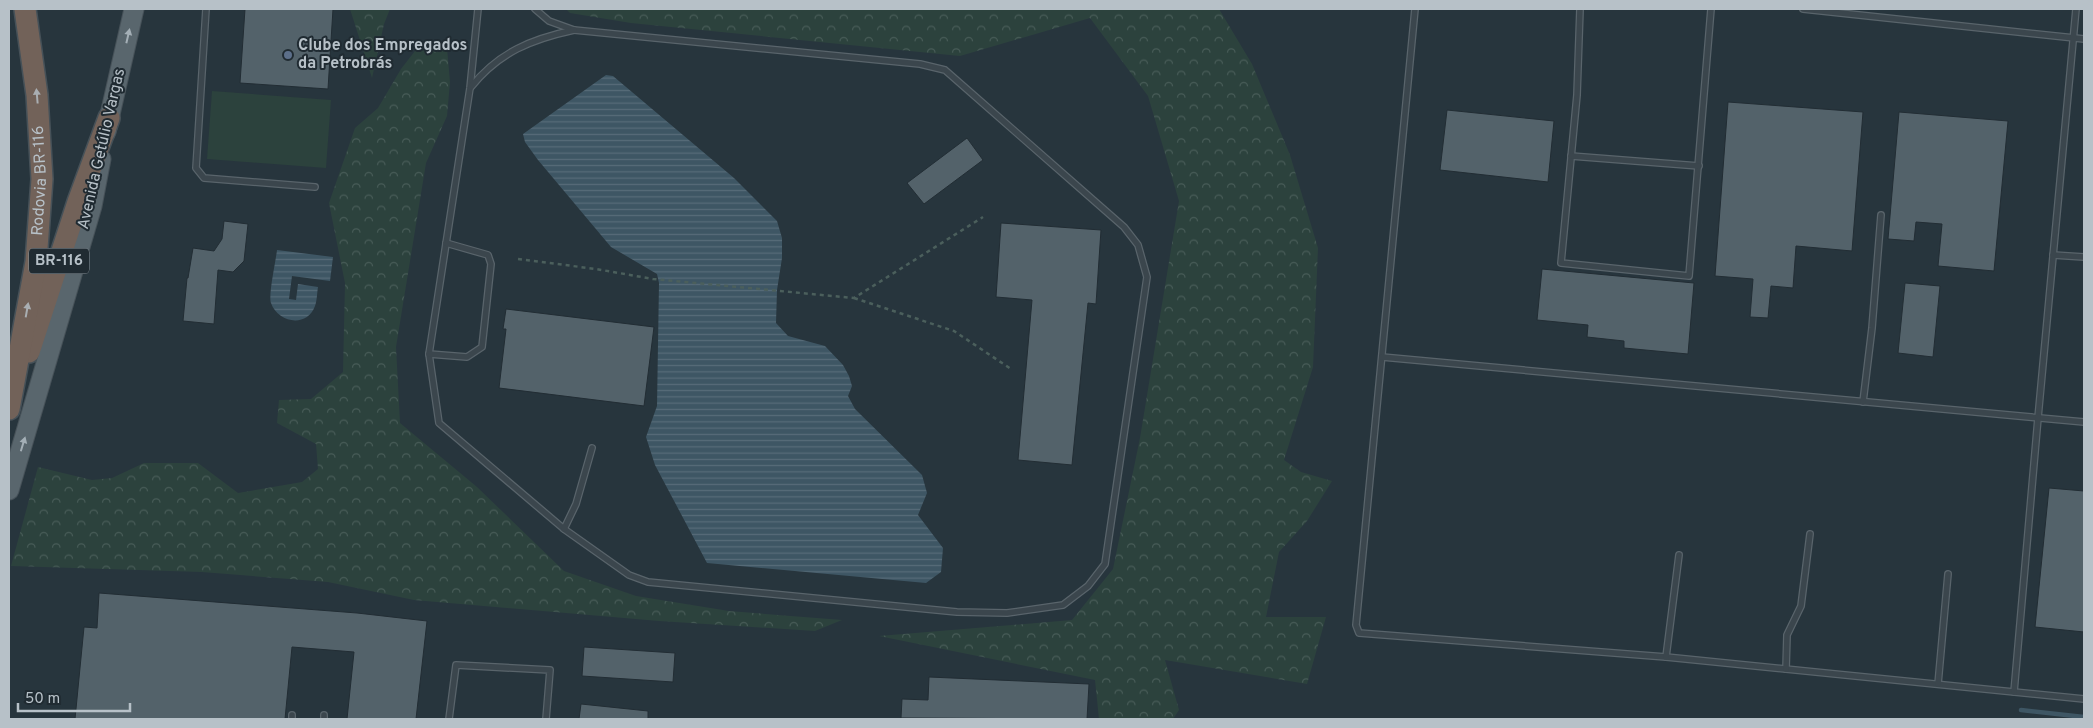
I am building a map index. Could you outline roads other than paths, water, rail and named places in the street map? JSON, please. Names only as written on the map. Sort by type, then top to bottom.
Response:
[{"type":"highway","name":"Rodovia BR-116","points":[[9,407],[36,262],[42,179],[38,95],[24,9]]},
{"type":"highway","name":"BR-116","points":[[9,407],[40,325],[78,202],[109,118]]},
{"type":"main road","name":"Avenida Getúlio Vargas","points":[[9,490],[92,206],[109,118],[134,9]]},
{"type":"lane","points":[[206,9],[196,168],[204,178],[314,187]]},
{"type":"lane","points":[[478,9],[470,88],[429,354],[439,423],[564,529],[629,575],[648,582],[957,612],[1007,613],[1063,605],[1088,586],[1105,564],[1147,277],[1138,245],[1124,227],[945,70],[920,64],[574,30],[548,20],[535,9]]},
{"type":"lane","points":[[1415,9],[1356,625],[1359,634],[1666,658],[2084,699]]},
{"type":"lane","points":[[1580,9],[1577,95],[1561,263],[1689,276],[1711,9]]},
{"type":"lane","points":[[1803,9],[2084,39]]},
{"type":"lane","points":[[2014,692],[2076,9]]},
{"type":"lane","points":[[470,88],[483,72],[516,48],[543,37],[574,30]]},
{"type":"lane","points":[[1571,156],[1699,166]]},
{"type":"lane","points":[[1863,402],[1872,328],[1881,215]]},
{"type":"lane","points":[[429,354],[467,356],[482,346],[492,264],[488,255],[446,243]]},
{"type":"lane","points":[[2053,255],[2084,258]]},
{"type":"lane","points":[[1382,357],[2084,422]]},
{"type":"lane","points":[[564,529],[576,504],[592,448]]},
{"type":"lane","points":[[1786,670],[1787,635],[1801,606],[1810,534]]},
{"type":"lane","points":[[1666,658],[1678,555]]},
{"type":"lane","points":[[1938,684],[1948,574]]},
{"type":"lane","points":[[449,719],[456,665],[550,670],[546,719]]},
{"type":"water","points":[[606,75],[613,76],[734,178],[777,221],[782,238],[782,258],[777,290],[776,323],[788,336],[825,346],[843,365],[849,376],[852,386],[848,396],[855,409],[922,475],[927,493],[918,515],[943,548],[941,572],[926,583],[707,563],[655,465],[646,437],[657,406],[659,283],[657,274],[611,247],[538,160],[525,142],[523,134]]},
{"type":"water","points":[[277,250],[333,257],[330,281],[292,276],[289,299],[296,300],[298,284],[318,287],[316,304],[306,318],[299,320],[286,319],[275,310],[271,303],[271,286]]},
{"type":"waterway","points":[[2021,710],[2084,717]]},
{"type":"place","name":"Clube dos Empregados da Petrobrás","points":[[288,55]]}]
